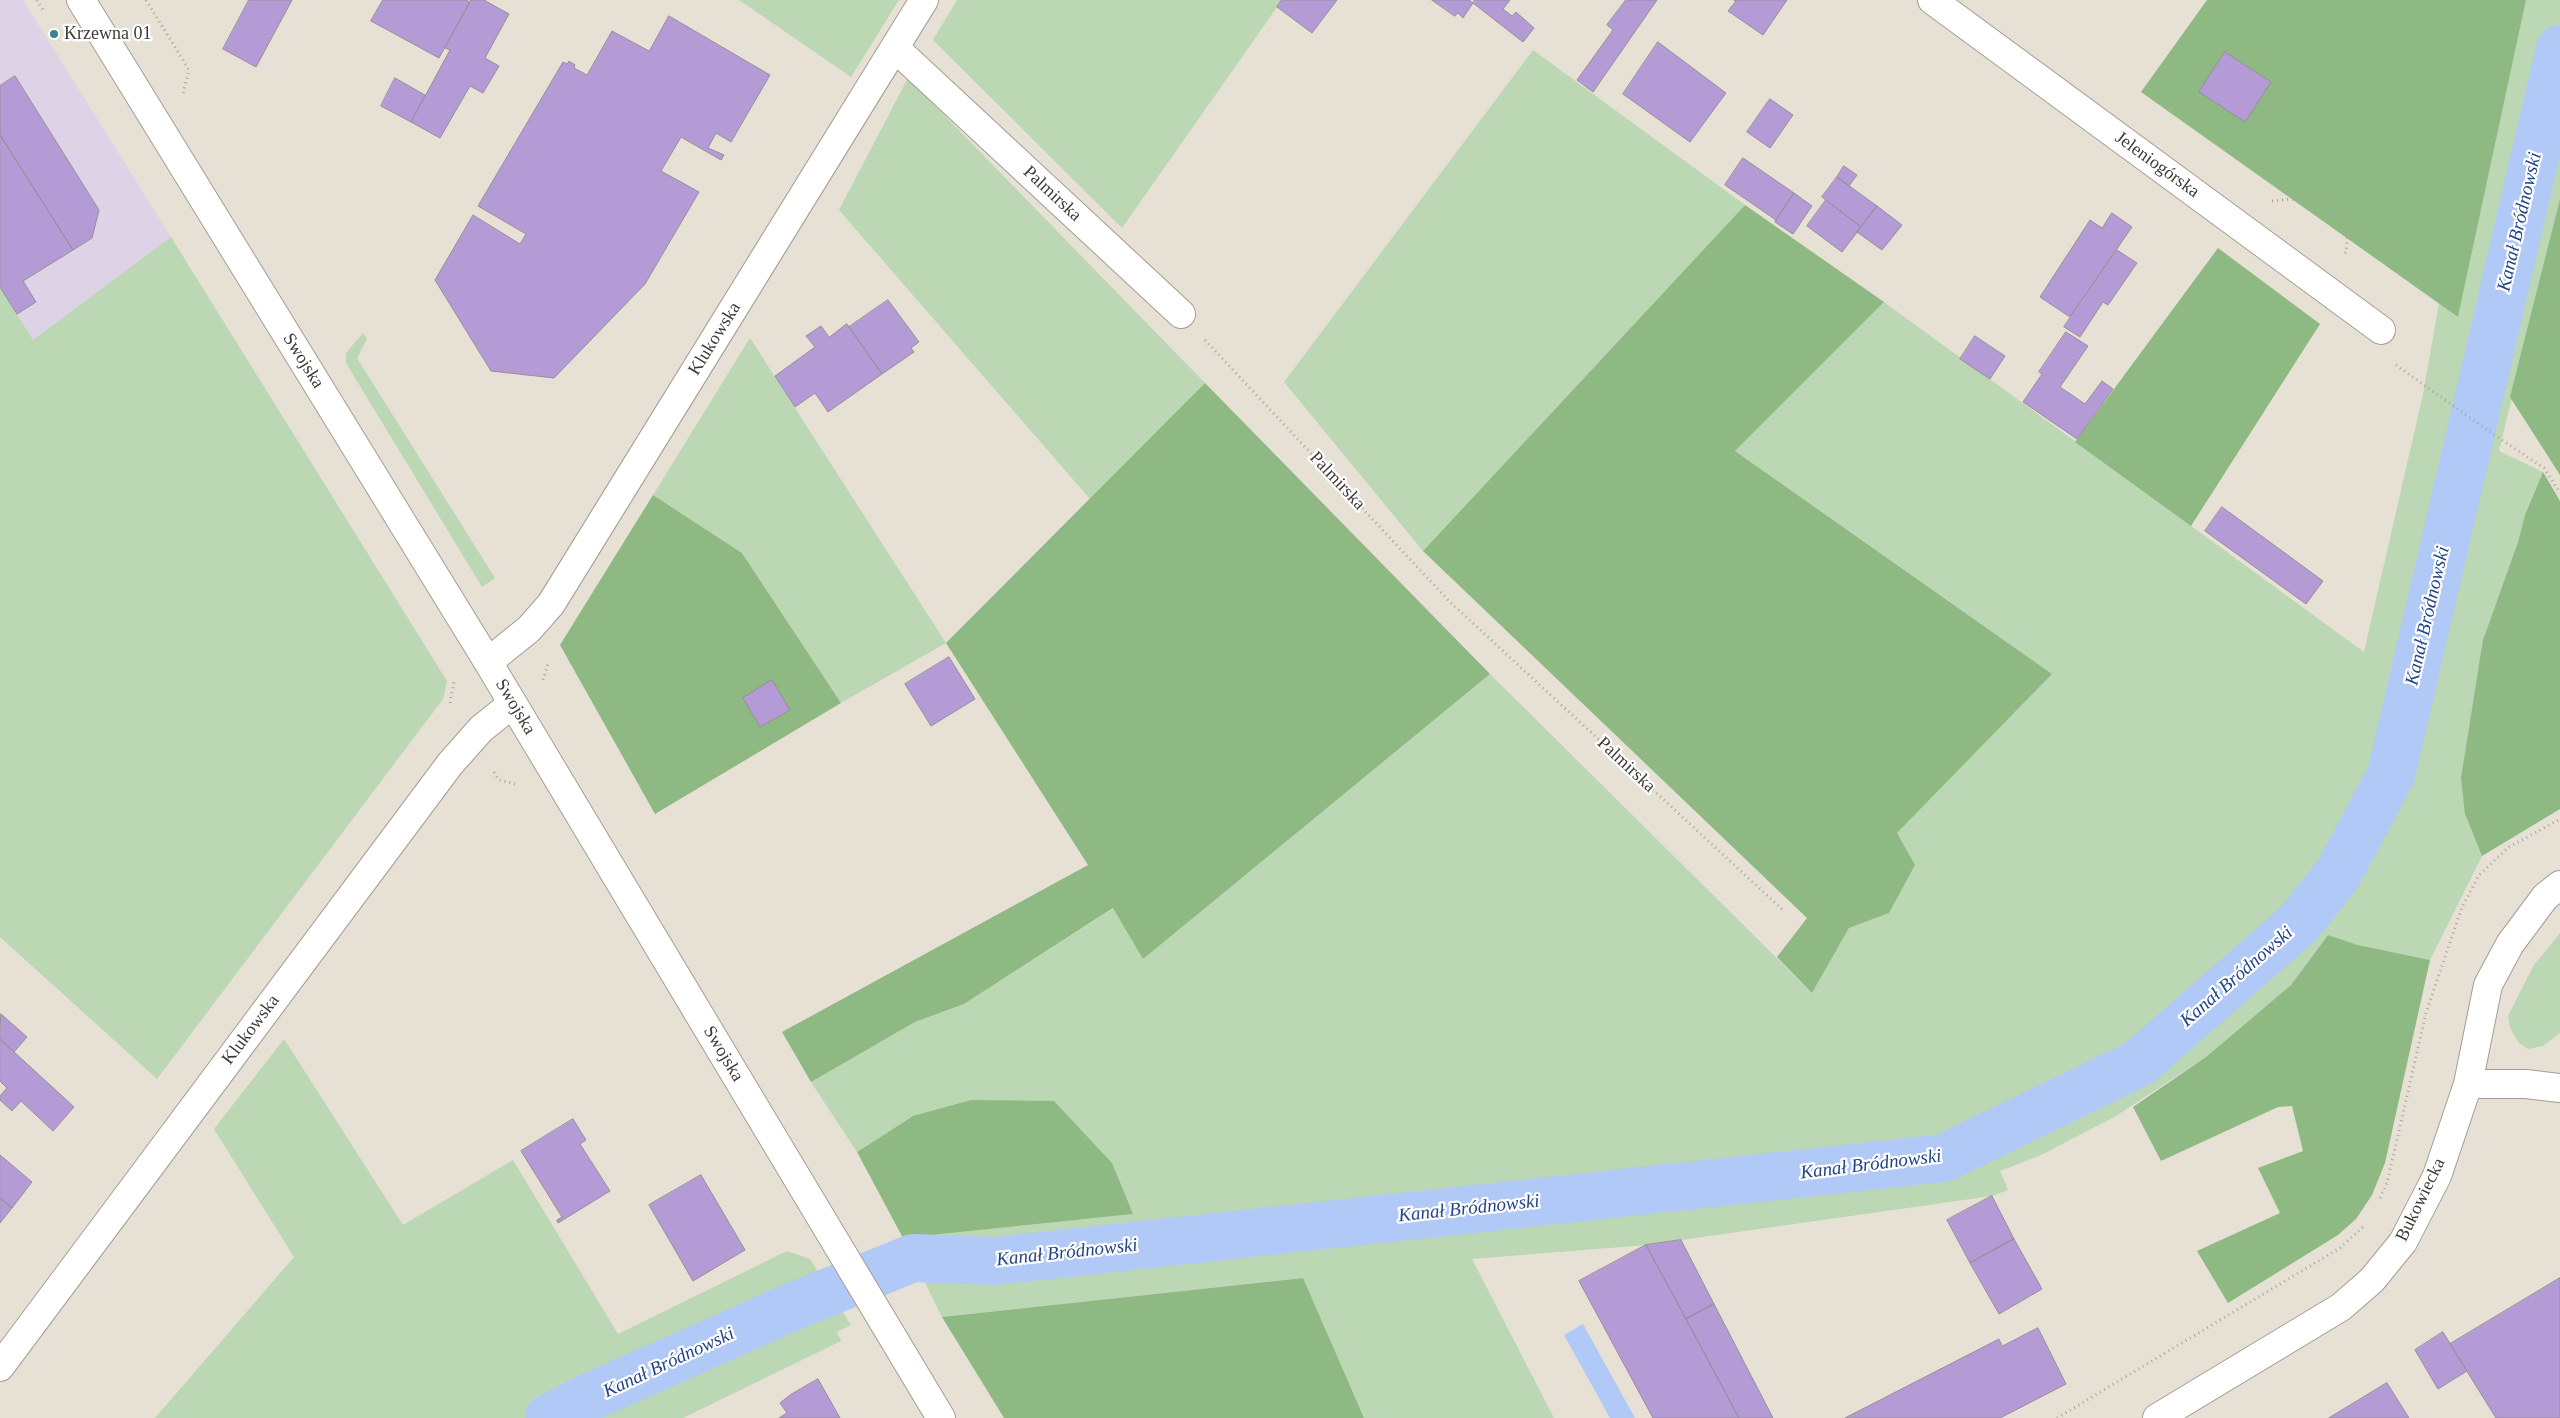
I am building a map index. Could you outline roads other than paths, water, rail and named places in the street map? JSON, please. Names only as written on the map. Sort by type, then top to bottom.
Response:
[{"type":"street","name":"Swojska","points":[[81,0],[488,662],[941,1418]]},
{"type":"street","name":"Klukowska","points":[[488,662],[529,629],[551,604],[924,0]]},
{"type":"street","name":"Jeleniogórska","points":[[1932,0],[2381,330]]},
{"type":"street","name":"Palmirska","points":[[895,48],[1181,314]]},
{"type":"street","name":"Klukowska","points":[[0,1367],[450,764],[481,729],[512,704]]},
{"type":"street","name":"Bukowiecka","points":[[2157,1418],[2341,1308],[2372,1280],[2403,1242],[2437,1176],[2468,1084],[2488,985],[2510,944],[2545,897],[2560,886]]},
{"type":"street","points":[[2468,1084],[2526,1084],[2560,1088]]},
{"type":"water","points":[[1583,1324],[1635,1418],[1610,1418],[1564,1335]]},
{"type":"waterway","name":"Kanał Bródnowski","points":[[549,1418],[581,1401],[794,1306],[913,1258],[994,1261],[1944,1158],[2139,1063],[2299,923],[2338,874],[2391,775],[2560,49]]},
{"type":"place","name":"Krzewna 01","points":[[54,34]]}]
